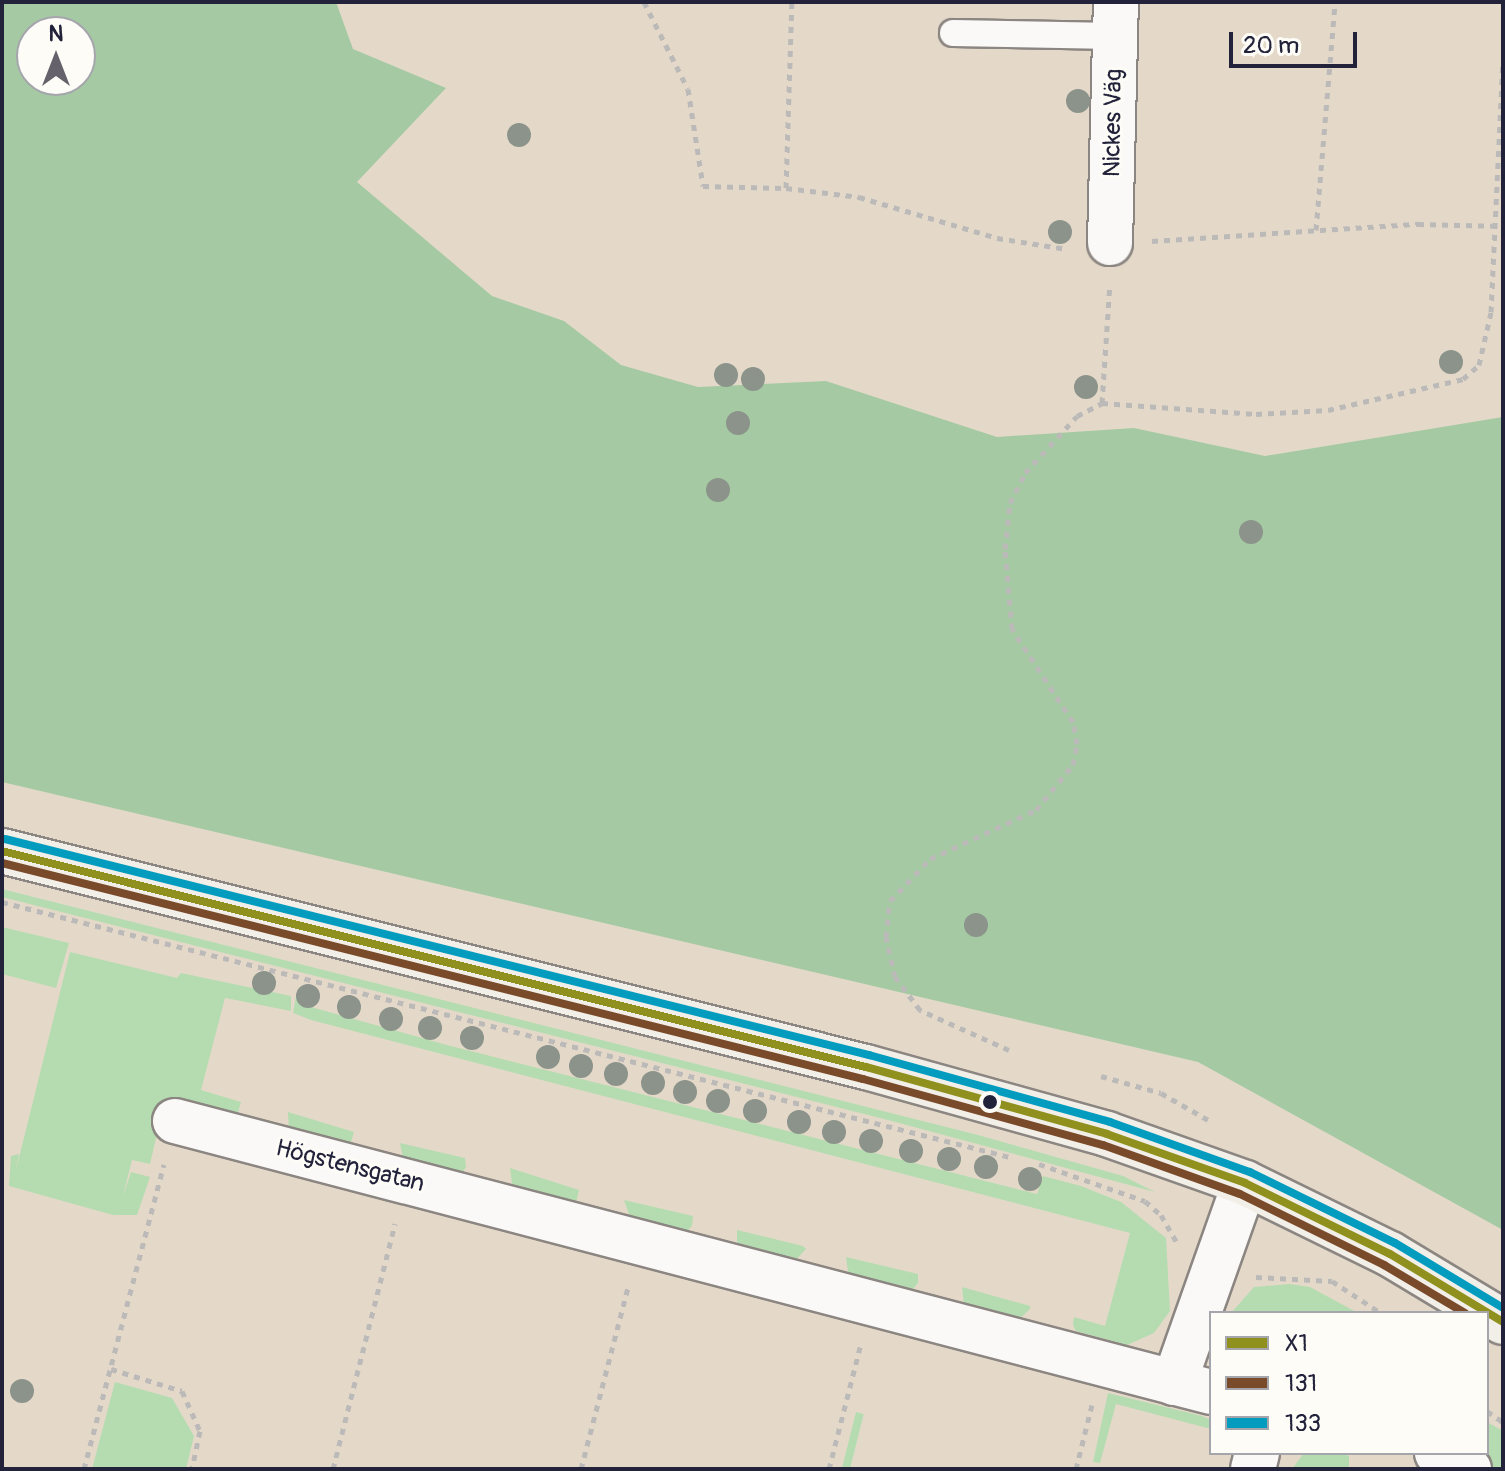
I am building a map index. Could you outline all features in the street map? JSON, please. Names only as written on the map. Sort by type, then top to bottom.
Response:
[{"type":"street","name":"Nickes Väg","points":[[1110,243],[1115,19]]},
{"type":"street","points":[[2,851],[866,1067],[1107,1134],[1245,1183],[1390,1254],[1485,1311]]},
{"type":"street","name":"Högstensgatan","points":[[175,1121],[1104,1361],[1192,1388],[1216,1259],[1245,1183]]},
{"type":"street","points":[[1441,1455],[1469,1469]]},
{"type":"lane","points":[[953,33],[1115,19]]},
{"type":"path","points":[[644,2],[688,89],[703,186],[786,188],[859,197],[997,238],[1074,250],[1110,243],[1316,230],[1503,226]]},
{"type":"path","points":[[786,188],[792,2]]},
{"type":"path","points":[[1316,230],[1335,2]]},
{"type":"path","points":[[1009,1050],[920,1010],[895,977],[886,937],[890,901],[930,859],[1036,810],[1073,765],[1077,744],[1073,722],[1012,629],[1005,549],[1010,503],[1025,473],[1077,416],[1102,403],[1256,414],[1328,410],[1463,379],[1479,365],[1487,345],[1503,62]]},
{"type":"path","points":[[1102,403],[1110,243]]},
{"type":"path","points":[[2,902],[1018,1158]]},
{"type":"path","points":[[84,1469],[175,1121]]},
{"type":"path","points":[[1033,1162],[1145,1201],[1161,1215],[1178,1245],[1253,1277],[1332,1281],[1378,1311]]},
{"type":"path","points":[[333,1469],[407,1180]]},
{"type":"path","points":[[581,1469],[640,1242]]},
{"type":"path","points":[[829,1469],[871,1303]]},
{"type":"path","points":[[1076,1469],[1104,1361]]},
{"type":"path","points":[[111,1369],[182,1391],[200,1431],[192,1469]]},
{"type":"green space","points":[[2,2],[336,2],[353,49],[446,88],[357,182],[492,296],[564,321],[621,365],[698,387],[826,381],[997,437],[1134,428],[1265,456],[1503,417],[1503,1230],[1198,1062],[2,782]]},
{"type":"green space","points":[[2,889],[978,1135],[1123,1176],[1155,1192],[888,1120],[2,897]]},
{"type":"green space","points":[[2,927],[69,943],[56,988],[2,974]]},
{"type":"green space","points":[[70,952],[177,978],[181,973],[291,996],[291,1011],[225,998],[201,1090],[241,1102],[237,1116],[164,1104],[150,1164],[132,1160],[123,1196],[131,1172],[150,1177],[137,1215],[113,1215],[9,1186],[11,1156],[19,1154],[16,1170]]},
{"type":"green space","points":[[296,996],[304,1005],[447,1045],[1037,1194],[1043,1176],[1081,1186],[1121,1202],[1166,1238],[1170,1311],[1154,1333],[1127,1345],[1076,1331],[1074,1317],[1105,1326],[1130,1233],[311,1020],[293,1013]]},
{"type":"green space","points":[[288,1112],[354,1132],[349,1149],[289,1134]]},
{"type":"green space","points":[[400,1143],[465,1158],[466,1167],[459,1178],[404,1164]]},
{"type":"green space","points":[[510,1168],[579,1190],[576,1203],[513,1192]]},
{"type":"green space","points":[[624,1200],[693,1216],[692,1226],[682,1236],[632,1223]]},
{"type":"green space","points":[[737,1230],[806,1249],[792,1264],[737,1248]]},
{"type":"green space","points":[[846,1257],[918,1274],[918,1283],[909,1294],[849,1279]]},
{"type":"green space","points":[[1289,1284],[1310,1287],[1354,1311],[1233,1311],[1254,1287]]},
{"type":"green space","points":[[962,1287],[1030,1306],[1030,1309],[1016,1322],[964,1306]]},
{"type":"green space","points":[[115,1382],[172,1398],[194,1436],[186,1469],[92,1469]]},
{"type":"green space","points":[[1108,1393],[1209,1419],[1209,1428],[1116,1404],[1100,1463],[1093,1462]]},
{"type":"green space","points":[[856,1412],[864,1414],[850,1469],[842,1469]]},
{"type":"green space","points":[[1489,1423],[1503,1431],[1503,1469],[1488,1469],[1464,1455],[1489,1455]]},
{"type":"green space","points":[[1302,1455],[1349,1456],[1349,1469],[1292,1469]]},
{"type":"transit line","name":"133","points":[[5,839],[869,1055],[1110,1122],[1250,1172],[1395,1243],[1503,1308]]},
{"type":"transit line","name":"X1","points":[[2,851],[866,1067],[1107,1134],[1245,1183],[1390,1254],[1485,1311]]},
{"type":"transit line","name":"131","points":[[2,863],[863,1079],[1103,1145],[1240,1194],[1384,1265],[1462,1311]]},
{"type":"transit line","name":"X1","points":[[1489,1314],[1503,1322]]}]
